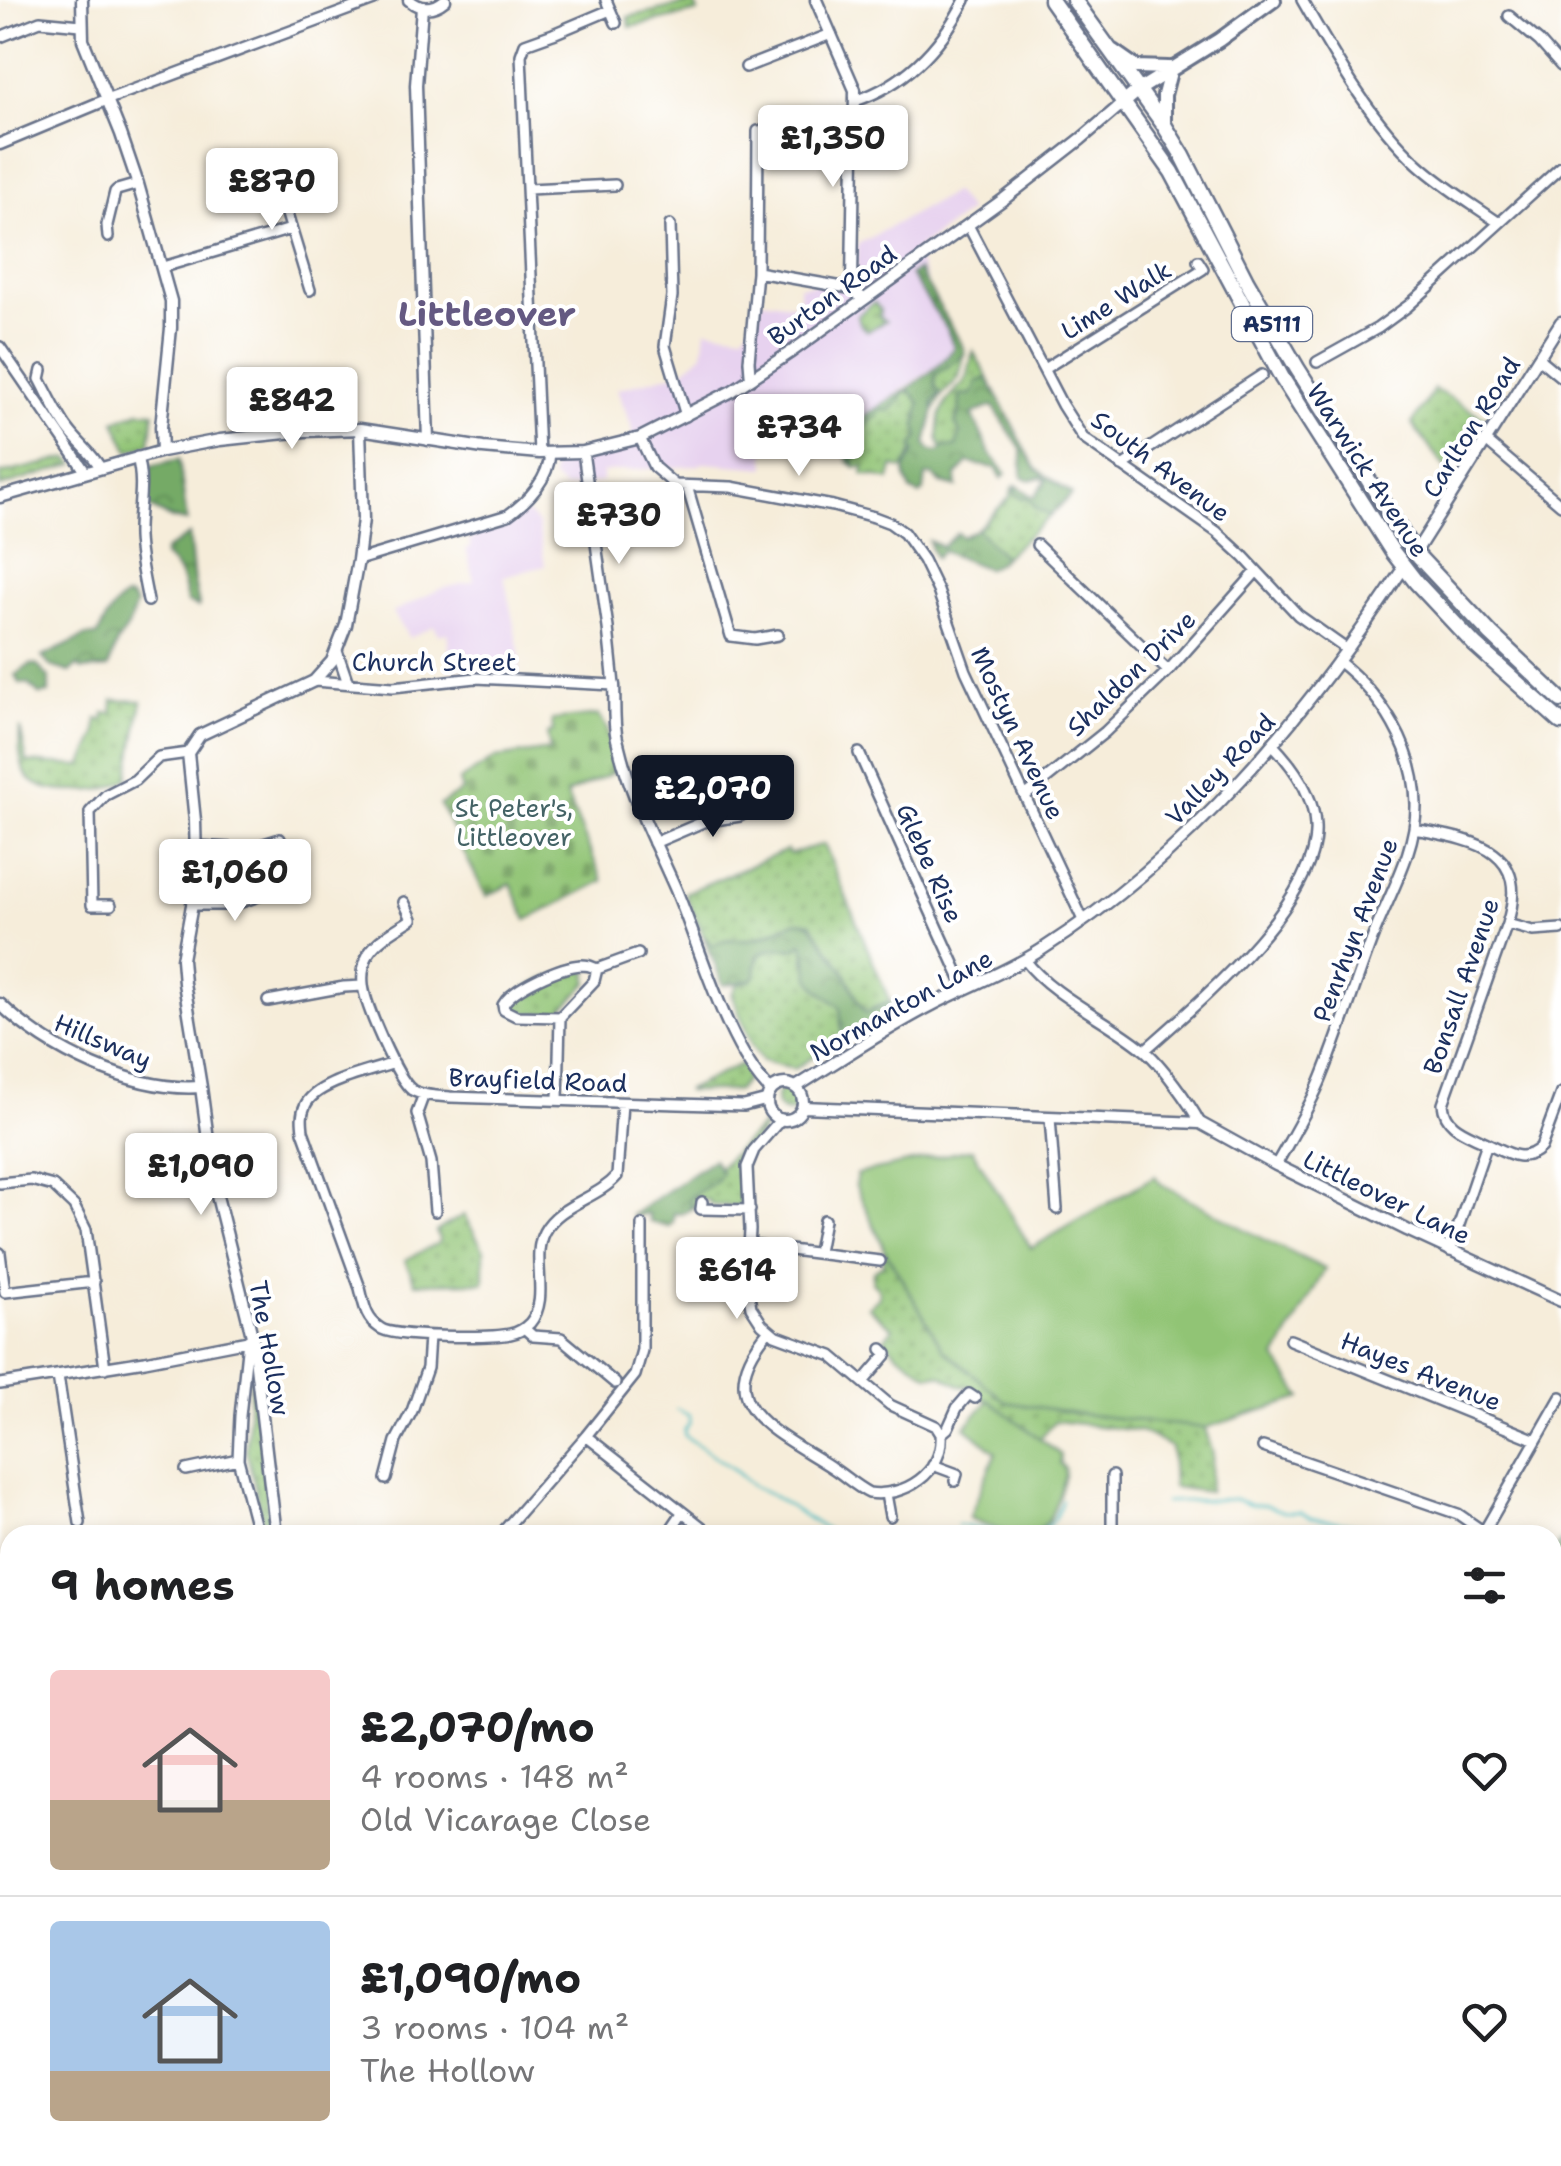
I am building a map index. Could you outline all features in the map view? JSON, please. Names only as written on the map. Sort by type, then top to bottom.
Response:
[{"type":"highway","name":"A5111","points":[[1051,0],[1122,104]]},
{"type":"highway","name":"A5111","points":[[1074,0],[1140,89],[1144,109],[1165,145],[1172,172]]},
{"type":"highway","name":"Warwick Avenue","points":[[1140,89],[1183,156],[1246,280],[1297,368],[1416,553],[1524,668],[1561,700]]},
{"type":"highway","name":"Warwick Avenue","points":[[1122,104],[1172,172],[1282,378],[1404,568],[1476,646],[1561,722]]},
{"type":"main road","name":"Burton Road","points":[[1122,104],[1274,0]]},
{"type":"main road","points":[[1111,50],[1136,67],[1171,68],[1164,95],[1164,124]]},
{"type":"street","points":[[82,0],[83,40],[138,184],[172,302],[162,451]]},
{"type":"street","points":[[0,144],[374,0]]},
{"type":"street","points":[[409,0],[422,7],[433,7],[445,0]]},
{"type":"street","points":[[816,0],[854,86],[854,289]]},
{"type":"street","points":[[855,100],[892,84],[916,66],[939,44],[966,0]]},
{"type":"street","points":[[1302,0],[1362,96],[1408,154],[1499,223]]},
{"type":"street","points":[[358,560],[508,516],[535,490],[548,470],[521,51],[525,44],[608,5],[616,23]]},
{"type":"street","points":[[422,7],[416,85],[428,440]]},
{"type":"street","points":[[1508,16],[1540,41],[1561,66]]},
{"type":"street","points":[[0,37],[40,22],[81,25]]},
{"type":"street","points":[[746,67],[832,34]]},
{"type":"street","name":"Burton Road","points":[[0,497],[162,451],[305,431],[360,429],[544,453],[584,452],[640,438],[752,378],[968,225],[1122,104]]},
{"type":"street","points":[[752,378],[749,361],[756,272],[758,131]]},
{"type":"street","points":[[272,165],[310,290]]},
{"type":"street","points":[[1316,362],[1393,318],[1561,167]]},
{"type":"street","points":[[109,239],[106,225],[115,192],[138,184]]},
{"type":"street","points":[[528,189],[615,185]]},
{"type":"street","points":[[670,225],[672,296],[665,346],[686,416]]},
{"type":"street","name":"South Avenue","points":[[968,225],[1077,432],[1217,532],[1298,616],[1346,649]]},
{"type":"street","points":[[162,267],[291,229]]},
{"type":"street","name":"Lime Walk","points":[[1044,369],[1202,269],[1198,262]]},
{"type":"street","points":[[756,272],[854,289],[864,300]]},
{"type":"street","name":"Carlton Road","points":[[1416,553],[1561,322]]},
{"type":"street","points":[[0,347],[85,472]]},
{"type":"street","points":[[1538,358],[1561,377]]},
{"type":"street","points":[[42,370],[40,379],[62,420],[100,467]]},
{"type":"street","points":[[1122,466],[1262,376]]},
{"type":"street","points":[[111,905],[92,905],[90,812],[106,795],[135,780],[159,757],[188,753],[200,735],[314,681],[329,667],[346,625],[358,560],[362,519],[360,429]]},
{"type":"street","points":[[640,438],[661,475],[674,485],[687,486],[731,636],[755,639],[778,635]]},
{"type":"street","points":[[1486,441],[1561,506]]},
{"type":"street","points":[[584,452],[608,628],[616,735],[634,797],[736,1038],[769,1096],[770,1112],[781,1119],[795,1117],[802,1108],[803,1096],[796,1087],[780,1084],[769,1096]]},
{"type":"street","points":[[138,458],[143,486],[139,554],[148,601]]},
{"type":"street","name":"Mostyn Avenue","points":[[687,486],[763,492],[874,516],[904,533],[938,590],[966,671],[1084,920]]},
{"type":"street","points":[[1036,545],[1168,671]]},
{"type":"street","name":"Valley Road","points":[[1025,960],[1120,892],[1217,806],[1273,745],[1404,568]]},
{"type":"street","name":"Shaldon Drive","points":[[1025,796],[1104,732],[1168,671],[1257,572]]},
{"type":"street","points":[[337,651],[348,684]]},
{"type":"street","name":"Penrhyn Avenue","points":[[1276,1165],[1322,1079],[1414,829],[1414,781],[1400,737],[1380,705],[1338,661]]},
{"type":"street","name":"Church Street","points":[[314,681],[393,687],[476,678],[614,686]]},
{"type":"street","points":[[1145,1050],[1211,992],[1251,949],[1292,897],[1307,870],[1315,837],[1313,812],[1302,783],[1273,745]]},
{"type":"street","name":"The Hollow","points":[[188,753],[196,846],[192,905],[182,959],[214,1184],[250,1340],[275,1525]]},
{"type":"street","name":"Glebe Rise","points":[[858,754],[965,988]]},
{"type":"street","points":[[654,843],[703,822],[740,816],[756,807]]},
{"type":"street","name":"Bonsall Avenue","points":[[1414,829],[1483,846],[1498,858],[1513,890],[1507,924],[1443,1104],[1444,1114],[1452,1124],[1486,1143]]},
{"type":"street","points":[[196,846],[248,849],[280,839]]},
{"type":"street","points":[[248,849],[250,870]]},
{"type":"street","points":[[192,905],[233,905],[270,892]]},
{"type":"street","points":[[268,1001],[363,986],[363,970],[370,953],[412,919],[404,902]]},
{"type":"street","points":[[1507,924],[1534,931],[1561,929]]},
{"type":"street","points":[[560,1017],[516,1016],[504,1010],[503,1005],[509,996],[548,975],[579,965],[597,969],[638,954]]},
{"type":"street","name":"Normanton Lane","points":[[796,1087],[896,1025],[1025,960],[1042,978],[1145,1050],[1200,1123]]},
{"type":"street","points":[[558,1100],[560,1017],[594,981],[597,969]]},
{"type":"street","name":"Brayfield Road","points":[[363,986],[394,1064],[408,1087],[417,1093],[744,1106],[769,1096]]},
{"type":"street","name":"Hillsway","points":[[0,1004],[42,1038],[120,1076],[161,1086],[202,1087]]},
{"type":"street","points":[[394,1064],[313,1094],[303,1109],[303,1131],[368,1317],[386,1332],[507,1335],[524,1328],[538,1306],[540,1248],[546,1230],[562,1213],[617,1176],[622,1104]]},
{"type":"street","points":[[1450,1250],[1486,1143],[1518,1157],[1534,1154],[1541,1146],[1561,1093]]},
{"type":"street","points":[[424,1094],[418,1113],[431,1162],[436,1211]]},
{"type":"street","points":[[802,1108],[1200,1123]]},
{"type":"street","points":[[1050,1118],[1057,1209]]},
{"type":"street","points":[[769,1330],[752,1352],[746,1369],[745,1392],[754,1414],[864,1491],[886,1494],[927,1475],[941,1447],[941,1434],[936,1426],[890,1405],[832,1356],[769,1330],[749,1299],[748,1162],[781,1119]]},
{"type":"street","name":"Littleover Lane","points":[[1200,1123],[1276,1165],[1561,1300]]},
{"type":"street","points":[[0,1183],[32,1180],[53,1186],[74,1206],[86,1230],[106,1368]]},
{"type":"street","points":[[702,1202],[702,1209],[750,1210]]},
{"type":"street","points":[[818,1252],[824,1220]]},
{"type":"street","points":[[509,1525],[632,1382],[638,1369],[642,1341],[642,1225]]},
{"type":"street","points":[[749,1245],[880,1261]]},
{"type":"street","points":[[0,1253],[5,1292],[94,1282]]},
{"type":"street","points":[[524,1328],[532,1336],[561,1338],[615,1383]]},
{"type":"street","points":[[386,1479],[396,1441],[412,1411],[427,1368],[429,1336]]},
{"type":"street","points":[[0,1384],[250,1340],[238,1459],[255,1525]]},
{"type":"street","name":"Hayes Avenue","points":[[1290,1340],[1536,1440]]},
{"type":"street","points":[[863,1382],[887,1354],[882,1349]]},
{"type":"street","points":[[58,1376],[80,1523]]},
{"type":"street","points":[[941,1434],[969,1394],[976,1398]]},
{"type":"street","points":[[1488,1525],[1561,1398]]},
{"type":"street","points":[[586,1436],[699,1525]]},
{"type":"street","points":[[1263,1446],[1458,1514],[1472,1525]]},
{"type":"street","points":[[186,1470],[238,1459]]},
{"type":"street","points":[[934,1465],[958,1474],[955,1481]]},
{"type":"street","points":[[1112,1476],[1112,1525]]},
{"type":"street","points":[[886,1494],[890,1516]]},
{"type":"street","points":[[674,1525],[682,1512]]},
{"type":"shaded area","points":[[954,192],[969,211],[914,251],[954,347],[941,363],[853,423],[850,445],[763,436],[766,468],[704,463],[602,472],[602,482],[564,489],[552,477],[553,462],[629,447],[633,430],[617,389],[683,371],[703,353],[706,329],[743,334],[758,316],[761,300],[799,305],[799,286],[856,279],[858,244]]},
{"type":"shaded area","points":[[527,512],[538,524],[545,566],[504,576],[520,656],[519,673],[469,667],[450,670],[448,632],[439,635],[434,626],[409,638],[393,612],[440,589],[474,581],[466,549],[471,547],[469,540],[506,526]]},
{"type":"green space","points":[[694,2],[698,12],[630,27],[628,17]]},
{"type":"green space","points":[[918,270],[964,348],[964,355],[935,375],[935,386],[940,392],[933,403],[926,444],[938,452],[956,447],[960,395],[971,395],[976,382],[988,378],[1036,469],[1072,494],[1050,516],[1027,497],[1015,493],[1016,485],[1034,497],[1046,480],[1022,477],[1022,451],[993,406],[972,414],[990,453],[1006,473],[1002,478],[996,468],[968,463],[956,476],[957,487],[941,483],[932,475],[926,476],[920,495],[911,491],[905,470],[919,437],[916,426],[920,403],[910,391],[903,393],[889,411],[880,410],[867,423],[853,455],[854,466],[847,454],[836,450],[836,443],[850,444],[853,423],[923,378],[954,347],[946,327],[910,275]]},
{"type":"green space","points":[[874,302],[880,310],[879,317],[885,321],[868,331],[857,316]]},
{"type":"green space","points":[[973,351],[988,378],[971,395],[964,394],[955,423],[960,433],[956,447],[942,451],[938,437],[940,416],[967,378]]},
{"type":"green space","points":[[964,355],[959,378],[942,395],[934,411],[933,403],[939,396],[935,375]]},
{"type":"green space","points":[[1294,373],[1424,572],[1419,577],[1287,377]]},
{"type":"green space","points":[[1434,389],[1485,418],[1449,473],[1412,424]]},
{"type":"green space","points":[[910,391],[920,403],[916,426],[919,437],[904,469],[893,467],[890,480],[863,474],[864,467],[854,466],[861,435],[881,409],[889,410],[903,392]]},
{"type":"green space","points":[[139,411],[154,412],[150,444],[129,451],[115,421]]},
{"type":"green space","points":[[68,458],[75,464],[0,487],[0,474]]},
{"type":"green space","points":[[179,459],[187,521],[172,519],[145,506],[144,499],[150,466]]},
{"type":"green space","points":[[1014,487],[1015,493],[1022,498],[1027,496],[1037,509],[1050,516],[1004,557],[977,529],[1010,497]]},
{"type":"green space","points":[[977,529],[1004,557],[987,569],[942,551],[936,558],[931,550],[929,541],[942,547],[957,533],[962,537]]},
{"type":"green space","points":[[189,535],[198,607],[187,602],[178,571],[164,557],[164,551]]},
{"type":"green space","points":[[1438,588],[1561,707],[1561,715],[1434,593]]},
{"type":"green space","points":[[125,597],[136,605],[108,668],[82,670],[77,666],[70,672],[50,666],[42,657],[86,636],[97,636]]},
{"type":"green space","points":[[36,664],[49,678],[49,693],[40,695],[28,684],[20,683],[15,675]]},
{"type":"green space","points":[[113,700],[142,701],[128,779],[103,789],[75,791],[45,788],[28,777],[20,757],[20,728],[27,762],[82,766],[96,736],[97,719],[104,720],[104,713],[112,713]]},
{"type":"green space","name":"St Peter's, Littleover","points":[[598,715],[607,728],[617,771],[566,794],[603,881],[527,920],[511,884],[486,896],[440,805],[462,791],[459,781],[496,758],[550,750],[547,734],[553,732],[552,720]]},
{"type":"green space","points":[[824,844],[890,1002],[867,1014],[851,991],[845,972],[811,923],[798,921],[752,939],[730,939],[713,947],[703,935],[685,893],[787,850],[789,854]]},
{"type":"green space","points":[[798,921],[811,923],[866,1013],[890,1002],[894,1009],[845,1040],[840,1007],[810,978],[801,943],[798,948],[767,950],[758,958],[752,980],[723,985],[703,935],[713,946],[727,939],[758,938]]},
{"type":"green space","points":[[800,943],[804,945],[805,961],[840,1007],[842,1037],[795,1069],[762,1061],[752,1047],[732,994],[738,984],[751,980],[760,954],[775,948],[793,949]]},
{"type":"green space","points":[[580,969],[588,972],[588,983],[559,1013],[510,1011],[508,1004],[530,986]]},
{"type":"green space","points":[[741,1064],[746,1080],[737,1091],[685,1091]]},
{"type":"green space","points":[[788,1088],[800,1100],[788,1112],[776,1100]]},
{"type":"green space","points":[[767,1121],[744,1156],[743,1202],[737,1206],[711,1205],[709,1200],[697,1199],[696,1207],[690,1206],[690,1198],[721,1172],[719,1167]]},
{"type":"green space","points":[[972,1149],[1031,1248],[1155,1176],[1160,1183],[1325,1269],[1276,1358],[1302,1398],[1205,1428],[1006,1402],[943,1349],[886,1252],[855,1185],[857,1174]]},
{"type":"green space","points":[[713,1159],[721,1172],[719,1177],[690,1198],[693,1208],[674,1213],[669,1227],[650,1222],[648,1213],[633,1217],[632,1215]]},
{"type":"green space","points":[[464,1215],[484,1250],[484,1282],[415,1283],[405,1260],[440,1242],[436,1231]]},
{"type":"green space","points":[[886,1252],[943,1349],[1006,1402],[1205,1428],[1213,1454],[1209,1492],[1173,1487],[1171,1447],[1140,1431],[1056,1421],[1039,1439],[969,1386],[963,1387],[941,1375],[928,1375],[896,1352],[884,1339],[893,1328],[868,1307],[879,1297],[872,1282],[873,1271],[883,1265]]},
{"type":"green space","points":[[252,1367],[270,1525],[264,1525],[246,1449]]},
{"type":"green space","points":[[989,1400],[1061,1455],[1065,1476],[1044,1525],[987,1525],[969,1518],[996,1452],[965,1427]]},
{"type":"waterway","points":[[676,1409],[690,1416],[685,1436],[754,1487],[818,1525]]},
{"type":"waterway","points":[[1165,1502],[1235,1499],[1284,1512],[1301,1512],[1311,1518],[1359,1525]]},
{"type":"waterway","points":[[1049,1525],[1062,1500]]},
{"type":"district","name":"Littleover","points":[[487,313]]}]
